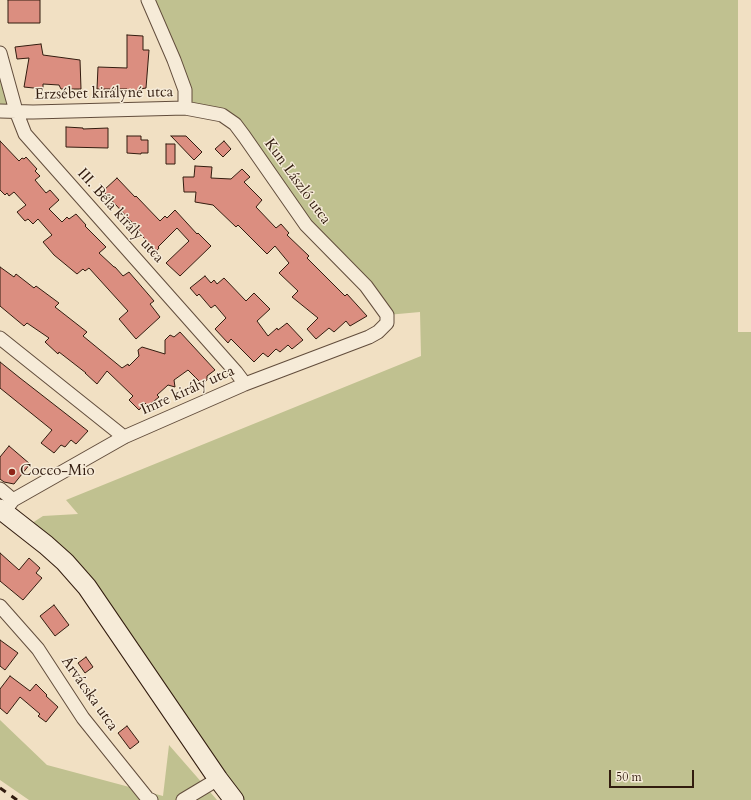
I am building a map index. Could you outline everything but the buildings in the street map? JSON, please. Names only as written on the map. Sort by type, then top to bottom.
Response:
[{"type":"main road","points":[[6,507],[65,562],[87,587],[218,779],[234,800]]},
{"type":"street","points":[[148,0],[174,60],[185,90],[185,108]]},
{"type":"street","name":"III. Béla király utca","points":[[0,53],[16,111],[25,134],[231,366],[245,384]]},
{"type":"street","name":"Erzsébet királyné utca","points":[[0,111],[32,112],[185,108],[209,112]]},
{"type":"street","name":"Kun László utca","points":[[209,112],[222,115],[235,124],[306,225],[366,286],[382,306],[387,315]]},
{"type":"street","name":"Imre király utca","points":[[6,507],[124,436],[245,384],[369,337],[378,332],[387,323],[387,315]]},
{"type":"street","points":[[0,338],[124,436]]},
{"type":"street","points":[[0,489],[6,507]]},
{"type":"street","name":"Árvácska utca","points":[[0,606],[38,649],[83,718],[150,800]]},
{"type":"street","points":[[182,800],[218,779]]},
{"type":"green space","points":[[148,0],[738,0],[738,332],[751,332],[751,800],[241,800],[175,711],[26,527],[43,516],[78,514],[66,500],[421,356],[420,312],[387,315],[306,225],[235,125],[185,108]]},
{"type":"green space","points":[[0,54],[15,111],[0,111]]},
{"type":"green space","points":[[0,720],[47,765],[163,796],[169,745],[217,800],[29,800],[0,780]]},
{"type":"railway","points":[[0,788],[17,800]]},
{"type":"place","name":"Cocco-Mio","points":[[12,472]]}]
